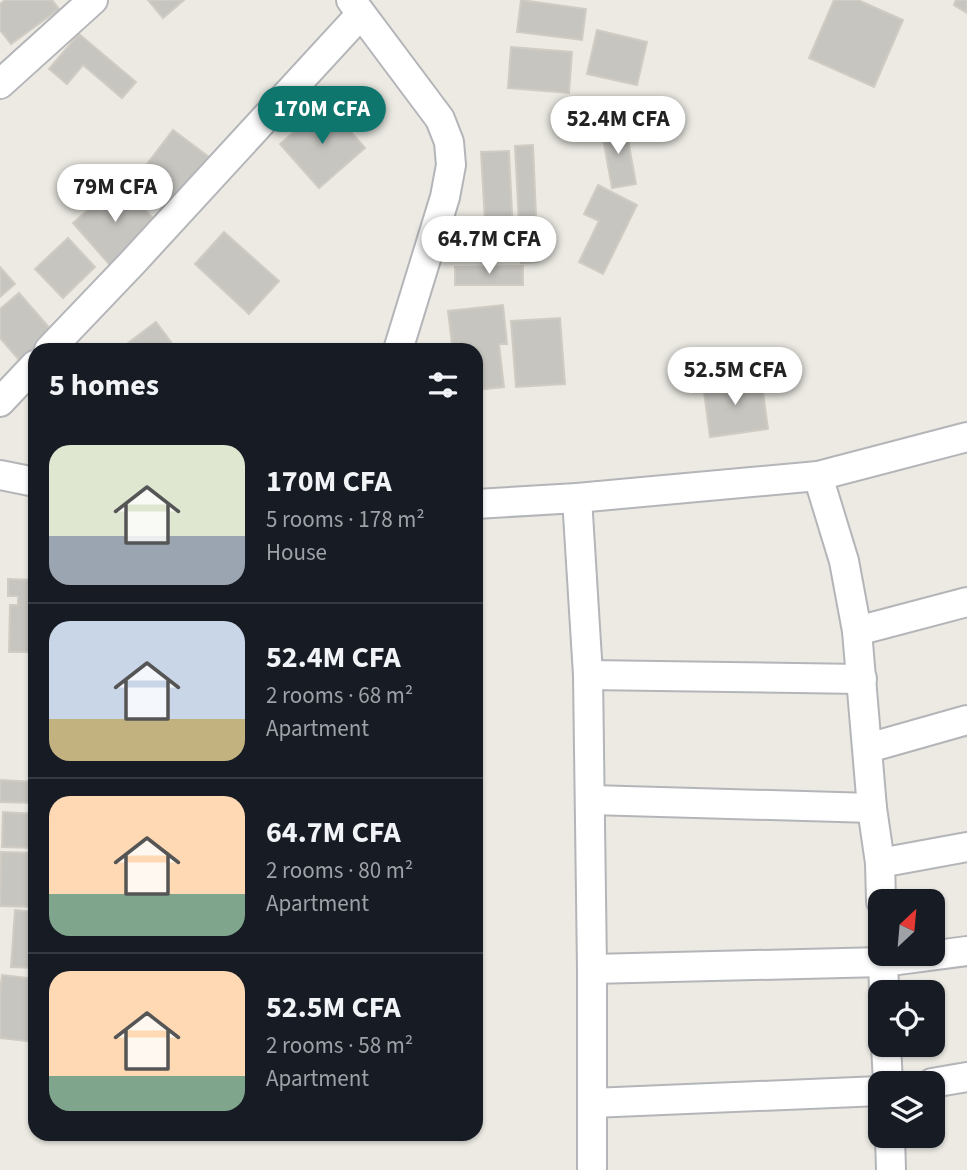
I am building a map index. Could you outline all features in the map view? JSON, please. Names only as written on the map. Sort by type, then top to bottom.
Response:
[{"type":"street","points":[[0,84],[93,0]]},
{"type":"street","points":[[57,343],[142,252],[356,7],[440,119],[449,142],[451,165],[445,197],[400,343]]},
{"type":"street","points":[[0,402],[28,372]]},
{"type":"street","points":[[483,504],[818,477],[967,437]]},
{"type":"street","points":[[0,475],[28,481]]},
{"type":"street","points":[[818,477],[844,561],[857,631],[881,889]]},
{"type":"street","points":[[578,498],[589,675],[592,1170]]},
{"type":"street","points":[[857,631],[967,602]]},
{"type":"street","points":[[589,675],[862,679]]},
{"type":"street","points":[[868,748],[967,720]]},
{"type":"street","points":[[591,800],[872,807]]},
{"type":"street","points":[[880,863],[967,847]]},
{"type":"street","points":[[945,953],[967,951]]},
{"type":"street","points":[[592,969],[868,959]]},
{"type":"street","points":[[945,1081],[967,1077]]},
{"type":"street","points":[[592,1103],[868,1092]]},
{"type":"street","points":[[890,1148],[891,1170]]},
{"type":"building","points":[[5,0],[52,0],[59,9],[11,44],[0,30],[0,4]]},
{"type":"building","points":[[148,0],[184,0],[163,18]]},
{"type":"building","points":[[521,0],[586,9],[582,40],[517,32]]},
{"type":"building","points":[[834,0],[858,0],[903,20],[874,87],[809,58]]},
{"type":"building","points":[[956,0],[967,0],[967,13],[954,5]]},
{"type":"building","points":[[597,30],[647,42],[637,85],[587,74]]},
{"type":"building","points":[[79,34],[136,82],[122,98],[83,65],[67,84],[49,69]]},
{"type":"building","points":[[511,47],[572,52],[569,93],[508,88]]},
{"type":"building","points":[[326,104],[365,148],[319,188],[280,144]]},
{"type":"building","points":[[625,123],[636,184],[612,188],[601,127]]},
{"type":"building","points":[[173,130],[209,157],[177,199],[141,172]]},
{"type":"building","points":[[533,145],[538,262],[521,263],[515,146]]},
{"type":"building","points":[[509,151],[514,255],[487,256],[481,152]]},
{"type":"building","points":[[120,182],[158,224],[110,265],[73,223]]},
{"type":"building","points":[[598,185],[637,205],[603,274],[579,262],[599,221],[584,214]]},
{"type":"building","points":[[224,232],[279,281],[249,314],[195,264]]},
{"type":"building","points":[[68,238],[95,267],[63,298],[35,269]]},
{"type":"building","points":[[523,266],[523,285],[455,285],[455,267]]},
{"type":"building","points":[[0,267],[15,284],[0,297]]},
{"type":"building","points":[[19,293],[53,332],[40,343],[28,343],[28,354],[20,361],[0,338],[0,309]]},
{"type":"building","points":[[503,305],[507,344],[499,344],[504,387],[483,389],[483,343],[452,343],[448,311]]},
{"type":"building","points":[[560,318],[565,384],[516,387],[511,321]]},
{"type":"building","points":[[156,322],[172,343],[128,343]]},
{"type":"building","points":[[761,377],[768,429],[710,437],[703,384]]},
{"type":"building","points":[[8,579],[28,580],[28,652],[9,652],[10,605],[18,605],[18,596],[8,596]]},
{"type":"building","points":[[0,780],[28,782],[28,803],[0,802]]},
{"type":"building","points":[[3,812],[28,814],[28,848],[2,847]]},
{"type":"building","points":[[1,852],[28,853],[28,907],[0,906]]},
{"type":"building","points":[[15,910],[28,911],[28,968],[11,967]]},
{"type":"building","points":[[2,975],[28,978],[28,1041],[0,1038]]}]
